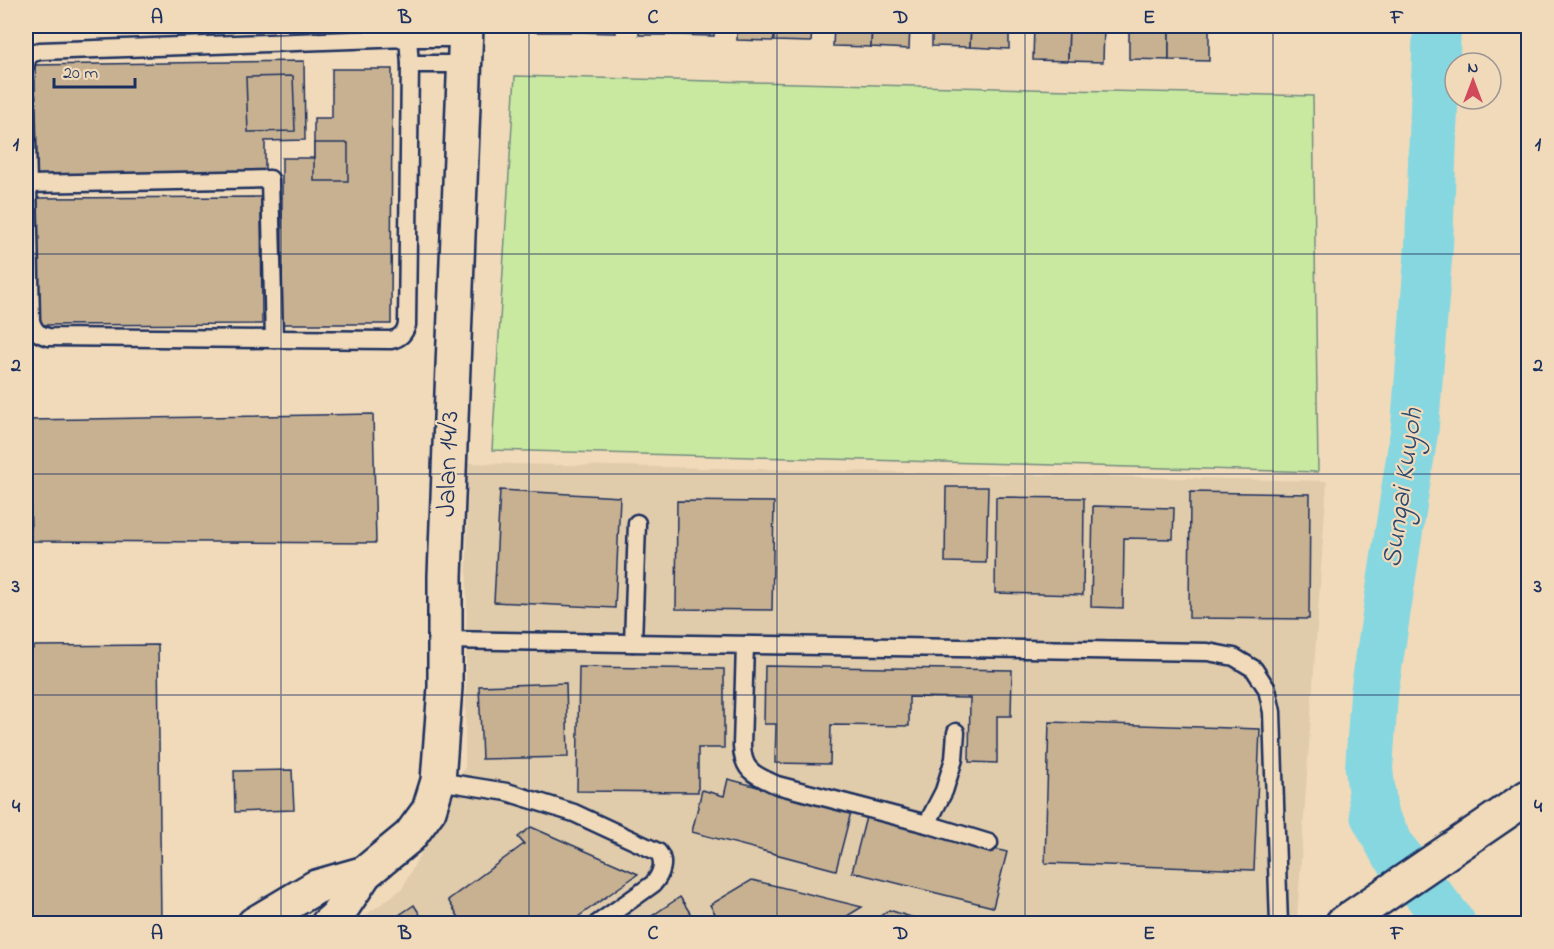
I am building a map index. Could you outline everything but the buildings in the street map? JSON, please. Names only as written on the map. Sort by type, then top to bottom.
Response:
[{"type":"street","name":"Jalan 14/3","points":[[328,924],[336,917],[364,873],[410,836],[429,810],[438,781],[443,722],[445,576],[465,43]]},
{"type":"street","points":[[1342,924],[1528,797]]},
{"type":"street","name":"Jalan 14/3","points":[[254,924],[316,887],[364,873]]},
{"type":"lane","points":[[26,96],[32,321],[34,329],[40,335],[48,337],[391,340],[399,338],[405,332],[407,325],[410,64],[408,38]]},
{"type":"lane","points":[[26,64],[32,53],[40,51],[408,38],[465,43]]},
{"type":"lane","points":[[410,64],[465,43]]},
{"type":"lane","points":[[28,184],[270,179],[274,339]]},
{"type":"lane","points":[[633,643],[637,522]]},
{"type":"lane","points":[[445,640],[1208,652],[1234,657],[1254,669],[1267,689],[1272,712],[1279,924]]},
{"type":"lane","points":[[745,645],[742,759],[747,768],[760,778],[777,785],[927,824],[989,843]]},
{"type":"lane","points":[[927,824],[944,791],[954,759],[956,732]]},
{"type":"lane","points":[[438,781],[507,792],[574,813],[658,852],[663,864],[653,884],[597,924]]},
{"type":"shaded area","points":[[468,463],[1327,481],[1295,923],[353,924],[402,889],[465,767]]},
{"type":"green space","points":[[515,76],[1313,96],[1318,472],[492,450]]},
{"type":"waterway","name":"Sungai Kuyoh","points":[[1437,26],[1429,246],[1415,426],[1374,694],[1369,769],[1374,815],[1392,849],[1452,924]]}]
